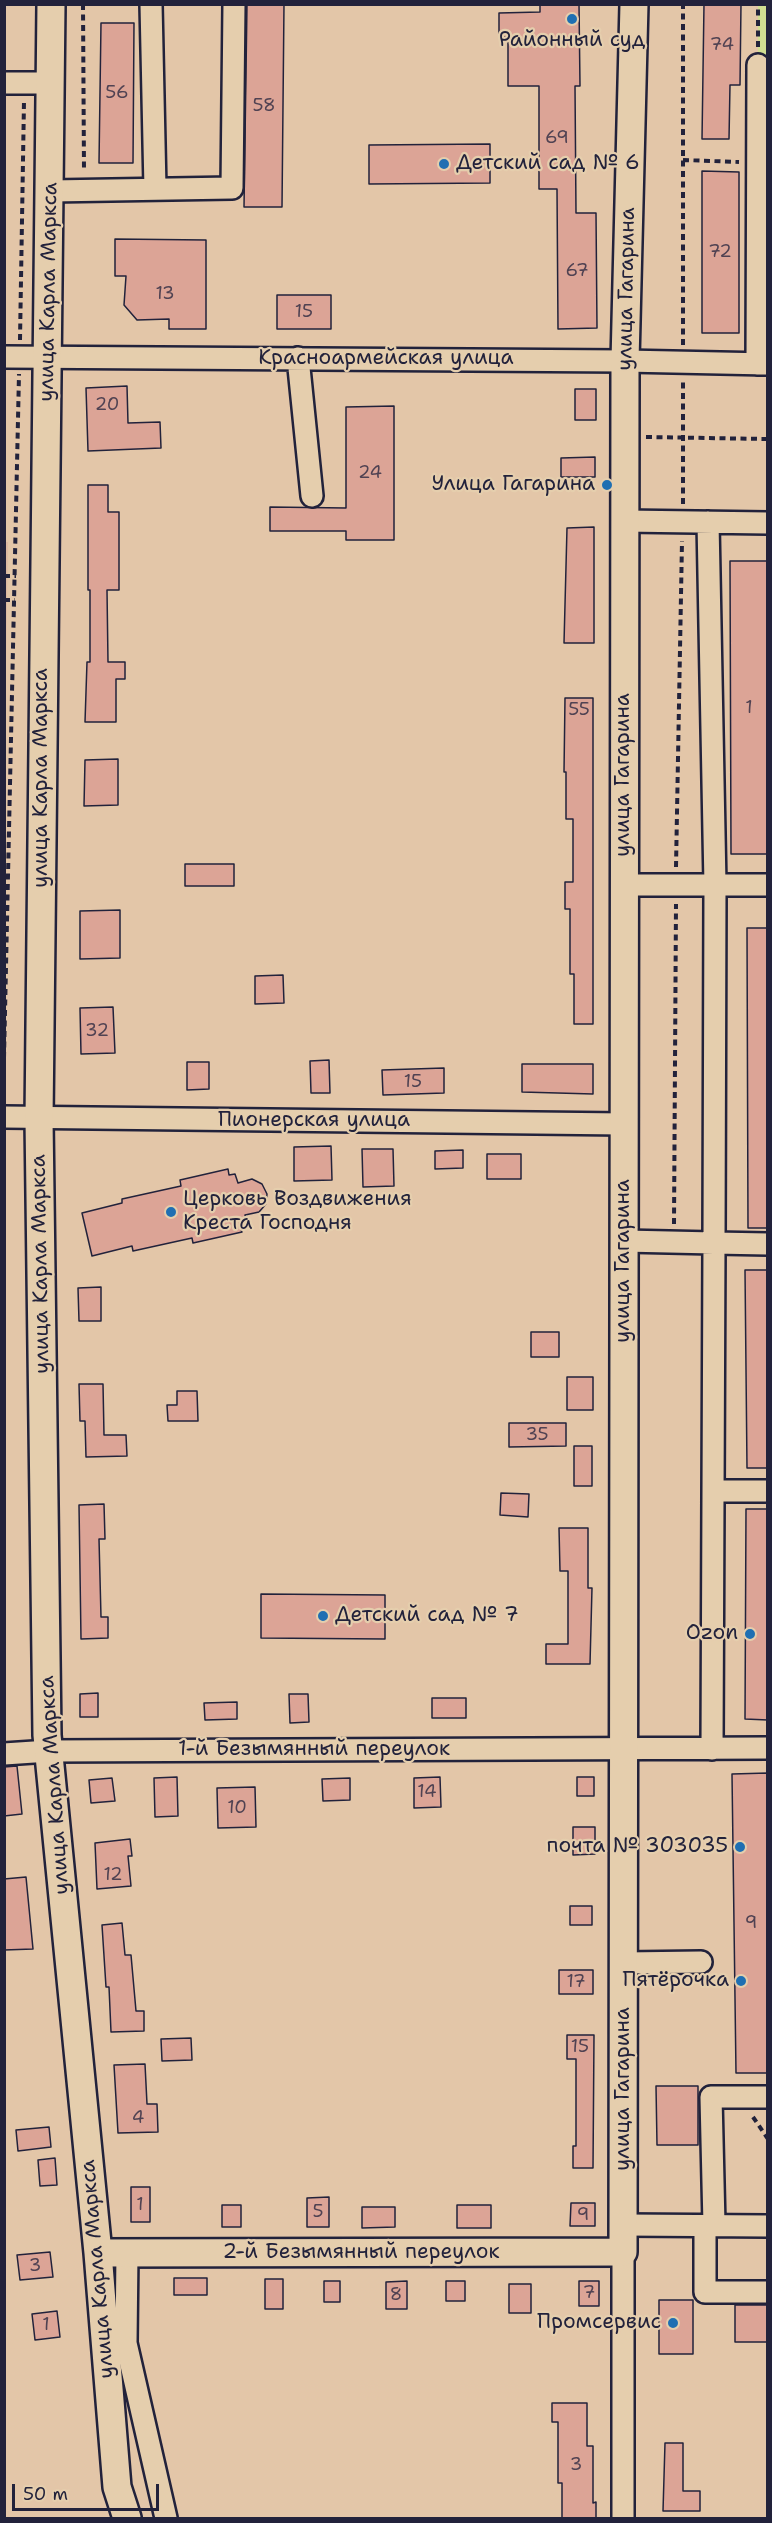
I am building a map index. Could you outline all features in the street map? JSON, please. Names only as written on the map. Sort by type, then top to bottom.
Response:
[{"type":"main road","name":"улица Карла Маркса","points":[[51,4],[26,83],[51,191],[44,589],[39,1119],[49,1751],[98,2253],[117,2487],[127,2518]]},
{"type":"main road","name":"улица Гагарина","points":[[623,2252],[624,436],[634,4]]},
{"type":"main road","name":"2-й Безымянный переулок","points":[[98,2253],[623,2252]]},
{"type":"street","points":[[151,4],[155,189]]},
{"type":"street","points":[[51,191],[232,188],[234,4]]},
{"type":"street","points":[[758,65],[757,162],[762,276],[762,364]]},
{"type":"street","name":"Красноармейская улица","points":[[12,357],[762,364]]},
{"type":"street","points":[[298,358],[312,496]]},
{"type":"street","points":[[624,520],[768,522]]},
{"type":"street","points":[[708,522],[715,885],[712,1749]]},
{"type":"street","points":[[624,885],[768,885]]},
{"type":"street","name":"Пионерская улица","points":[[4,1117],[624,1124]]},
{"type":"street","points":[[624,1241],[768,1244]]},
{"type":"street","points":[[714,1491],[768,1491]]},
{"type":"street","name":"1-й Безымянный переулок","points":[[4,1754],[49,1751],[768,1748]]},
{"type":"street","points":[[624,1963],[701,1962]]},
{"type":"street","points":[[768,2097],[711,2097],[710,2225],[705,2292],[768,2292]]},
{"type":"street","points":[[624,2225],[768,2226]]},
{"type":"street","name":"улица Гагарина","points":[[623,2252],[623,2518]]},
{"type":"street","points":[[127,2253],[126,2343],[166,2518]]},
{"type":"path","points":[[83,4],[84,190]]},
{"type":"path","points":[[674,1242],[676,885],[684,437],[683,4]]},
{"type":"path","points":[[758,4],[758,65]]},
{"type":"path","points":[[4,1058],[15,600],[12,357],[26,83]]},
{"type":"path","points":[[683,160],[757,162]]},
{"type":"path","points":[[624,436],[768,439]]},
{"type":"path","points":[[4,600],[15,600]]},
{"type":"shaded area","points":[[5,542],[8,542],[6,663],[4,663]]},
{"type":"green space","points":[[758,5],[767,5],[767,65],[758,65]]},
{"type":"building","points":[[247,4],[284,4],[282,207],[244,207]]},
{"type":"building","points":[[540,4],[579,4],[580,86],[575,86],[576,213],[596,213],[597,328],[558,329],[557,189],[539,189],[539,86],[508,86],[508,37],[499,37],[499,13],[540,12]]},
{"type":"building","points":[[704,4],[741,4],[740,85],[730,85],[729,139],[702,139]]},
{"type":"building","points":[[101,23],[134,23],[133,163],[99,163]]},
{"type":"building","points":[[490,144],[490,183],[369,184],[369,145]]},
{"type":"building","points":[[702,171],[739,172],[739,333],[702,333]]},
{"type":"building","points":[[115,239],[206,240],[206,329],[169,329],[169,319],[137,320],[124,305],[126,276],[115,276]]},
{"type":"building","points":[[277,295],[331,295],[331,329],[277,329]]},
{"type":"building","points":[[127,386],[128,423],[160,422],[161,448],[88,451],[86,388]]},
{"type":"building","points":[[575,389],[596,389],[596,420],[575,420]]},
{"type":"building","points":[[394,406],[394,540],[346,540],[346,531],[270,531],[270,507],[346,508],[346,407]]},
{"type":"building","points":[[595,457],[595,477],[561,477],[561,458]]},
{"type":"building","points":[[88,485],[108,485],[108,512],[119,512],[119,590],[107,590],[108,662],[125,662],[125,679],[116,679],[116,722],[85,722],[87,662],[90,662]]},
{"type":"building","points":[[594,527],[594,643],[564,643],[567,528]]},
{"type":"building","points":[[730,561],[768,561],[768,854],[731,854]]},
{"type":"building","points":[[565,698],[593,698],[593,1024],[574,1024],[574,974],[570,974],[570,909],[565,909],[565,882],[573,882],[573,819],[566,819]]},
{"type":"building","points":[[118,759],[118,805],[84,806],[85,760]]},
{"type":"building","points":[[185,864],[234,864],[234,886],[185,886]]},
{"type":"building","points":[[120,910],[120,958],[80,959],[80,911]]},
{"type":"building","points":[[747,928],[768,928],[768,1228],[748,1228]]},
{"type":"building","points":[[283,975],[284,1003],[255,1004],[255,976]]},
{"type":"building","points":[[113,1007],[115,1053],[81,1054],[80,1008]]},
{"type":"building","points":[[329,1060],[330,1093],[311,1093],[310,1061]]},
{"type":"building","points":[[187,1062],[209,1062],[209,1089],[187,1090]]},
{"type":"building","points":[[522,1064],[593,1064],[593,1094],[522,1092]]},
{"type":"building","points":[[444,1068],[444,1093],[383,1095],[382,1070]]},
{"type":"building","points":[[331,1146],[332,1180],[294,1181],[294,1147]]},
{"type":"building","points":[[362,1149],[393,1149],[394,1186],[363,1187]]},
{"type":"building","points":[[463,1150],[463,1168],[435,1169],[435,1151]]},
{"type":"building","points":[[487,1154],[521,1154],[521,1179],[487,1179]]},
{"type":"building","name":"Церковь Воздвижения Креста Господня","points":[[228,1169],[229,1175],[235,1174],[238,1183],[252,1179],[262,1184],[267,1194],[266,1204],[259,1212],[245,1215],[247,1225],[240,1227],[242,1232],[193,1243],[192,1238],[133,1251],[132,1246],[92,1256],[82,1213],[122,1203],[122,1199],[181,1186],[180,1180]]},
{"type":"building","points":[[745,1270],[768,1270],[768,1468],[747,1468]]},
{"type":"building","points":[[101,1287],[101,1321],[79,1321],[78,1288]]},
{"type":"building","points":[[531,1332],[559,1332],[559,1357],[531,1357]]},
{"type":"building","points":[[567,1377],[593,1377],[593,1410],[567,1410]]},
{"type":"building","points":[[79,1384],[103,1384],[104,1435],[126,1435],[127,1456],[86,1457],[85,1421],[80,1421]]},
{"type":"building","points":[[177,1391],[197,1391],[198,1421],[168,1421],[167,1405],[177,1405]]},
{"type":"building","points":[[509,1423],[566,1423],[566,1446],[509,1447]]},
{"type":"building","points":[[574,1446],[592,1446],[592,1486],[574,1486]]},
{"type":"building","points":[[501,1493],[529,1494],[528,1517],[500,1515]]},
{"type":"building","points":[[104,1504],[105,1539],[99,1539],[101,1617],[108,1617],[108,1638],[81,1639],[79,1505]]},
{"type":"building","points":[[746,1509],[768,1509],[768,1720],[745,1719]]},
{"type":"building","points":[[559,1528],[588,1528],[588,1588],[592,1588],[590,1664],[546,1664],[546,1644],[568,1644],[568,1571],[560,1571]]},
{"type":"building","name":"Детский сад № 7","points":[[261,1594],[385,1595],[385,1639],[261,1638]]},
{"type":"building","points":[[98,1693],[98,1717],[80,1717],[80,1694]]},
{"type":"building","points":[[289,1694],[308,1694],[309,1722],[290,1723]]},
{"type":"building","points":[[432,1698],[466,1698],[466,1718],[432,1718]]},
{"type":"building","points":[[237,1702],[237,1719],[205,1720],[204,1703]]},
{"type":"building","points":[[17,1766],[22,1814],[4,1816],[4,1767]]},
{"type":"building","points":[[768,1773],[768,2073],[736,2073],[732,1774]]},
{"type":"building","points":[[177,1777],[178,1816],[155,1817],[154,1778]]},
{"type":"building","points":[[440,1777],[441,1807],[414,1808],[414,1778]]},
{"type":"building","points":[[577,1777],[594,1777],[594,1796],[577,1796]]},
{"type":"building","points":[[112,1778],[115,1801],[91,1803],[89,1780]]},
{"type":"building","points":[[350,1778],[350,1800],[323,1801],[322,1779]]},
{"type":"building","points":[[255,1787],[256,1827],[218,1828],[217,1788]]},
{"type":"building","points":[[573,1827],[595,1827],[595,1854],[573,1855]]},
{"type":"building","points":[[130,1839],[132,1856],[128,1856],[131,1886],[97,1889],[95,1843]]},
{"type":"building","points":[[26,1877],[33,1949],[4,1950],[4,1879]]},
{"type":"building","points":[[570,1906],[592,1906],[592,1925],[570,1925]]},
{"type":"building","points":[[122,1923],[125,1955],[131,1955],[136,2011],[144,2011],[144,2031],[111,2032],[102,1925]]},
{"type":"building","points":[[559,1970],[593,1970],[593,1994],[559,1994]]},
{"type":"building","points":[[567,2035],[594,2035],[593,2168],[573,2168],[573,2146],[576,2146],[576,2059],[567,2059]]},
{"type":"building","points":[[191,2038],[192,2060],[162,2061],[161,2039]]},
{"type":"building","points":[[145,2064],[147,2104],[157,2104],[158,2132],[118,2133],[114,2065]]},
{"type":"building","points":[[656,2086],[698,2086],[698,2145],[657,2145]]},
{"type":"building","points":[[49,2127],[51,2147],[18,2151],[16,2130]]},
{"type":"building","points":[[55,2158],[57,2185],[40,2186],[38,2160]]},
{"type":"building","points":[[131,2187],[150,2187],[150,2222],[131,2222]]},
{"type":"building","points":[[329,2197],[329,2227],[307,2227],[307,2198]]},
{"type":"building","points":[[571,2203],[595,2203],[595,2226],[570,2226]]},
{"type":"building","points":[[222,2205],[241,2205],[241,2227],[222,2227]]},
{"type":"building","points":[[457,2205],[491,2205],[491,2228],[457,2228]]},
{"type":"building","points":[[362,2207],[395,2207],[395,2227],[362,2228]]},
{"type":"building","points":[[50,2252],[53,2277],[20,2280],[17,2255]]},
{"type":"building","points":[[174,2278],[207,2278],[207,2295],[174,2295]]},
{"type":"building","points":[[265,2279],[283,2279],[283,2309],[265,2309]]},
{"type":"building","points":[[324,2281],[340,2281],[340,2302],[324,2302]]},
{"type":"building","points":[[407,2281],[407,2309],[386,2309],[386,2282]]},
{"type":"building","points":[[446,2281],[465,2281],[465,2301],[446,2301]]},
{"type":"building","points":[[579,2281],[599,2281],[599,2306],[579,2306]]},
{"type":"building","points":[[509,2284],[531,2284],[531,2313],[509,2313]]},
{"type":"building","points":[[659,2300],[693,2300],[693,2354],[659,2354]]},
{"type":"building","points":[[735,2305],[768,2305],[768,2342],[735,2342]]},
{"type":"building","points":[[57,2311],[60,2337],[35,2340],[32,2314]]},
{"type":"building","points":[[552,2403],[587,2403],[587,2446],[593,2446],[593,2503],[596,2502],[596,2518],[562,2518],[562,2483],[558,2483],[558,2422],[552,2422]]},
{"type":"building","points":[[665,2443],[683,2443],[683,2491],[700,2491],[700,2511],[663,2511]]},
{"type":"place","name":"Районный суд","points":[[572,19]]},
{"type":"place","name":"Детский сад № 6","points":[[444,164]]},
{"type":"place","name":"Улица Гагарина","points":[[607,485]]},
{"type":"place","name":"Церковь Воздвижения Креста Господня","points":[[171,1212]]},
{"type":"place","name":"Детский сад № 7","points":[[323,1616]]},
{"type":"place","name":"Ozon","points":[[750,1634]]},
{"type":"place","name":"почта № 303035","points":[[740,1847]]},
{"type":"place","name":"Пятёрочка","points":[[741,1981]]},
{"type":"place","name":"Промсервис","points":[[673,2323]]}]
